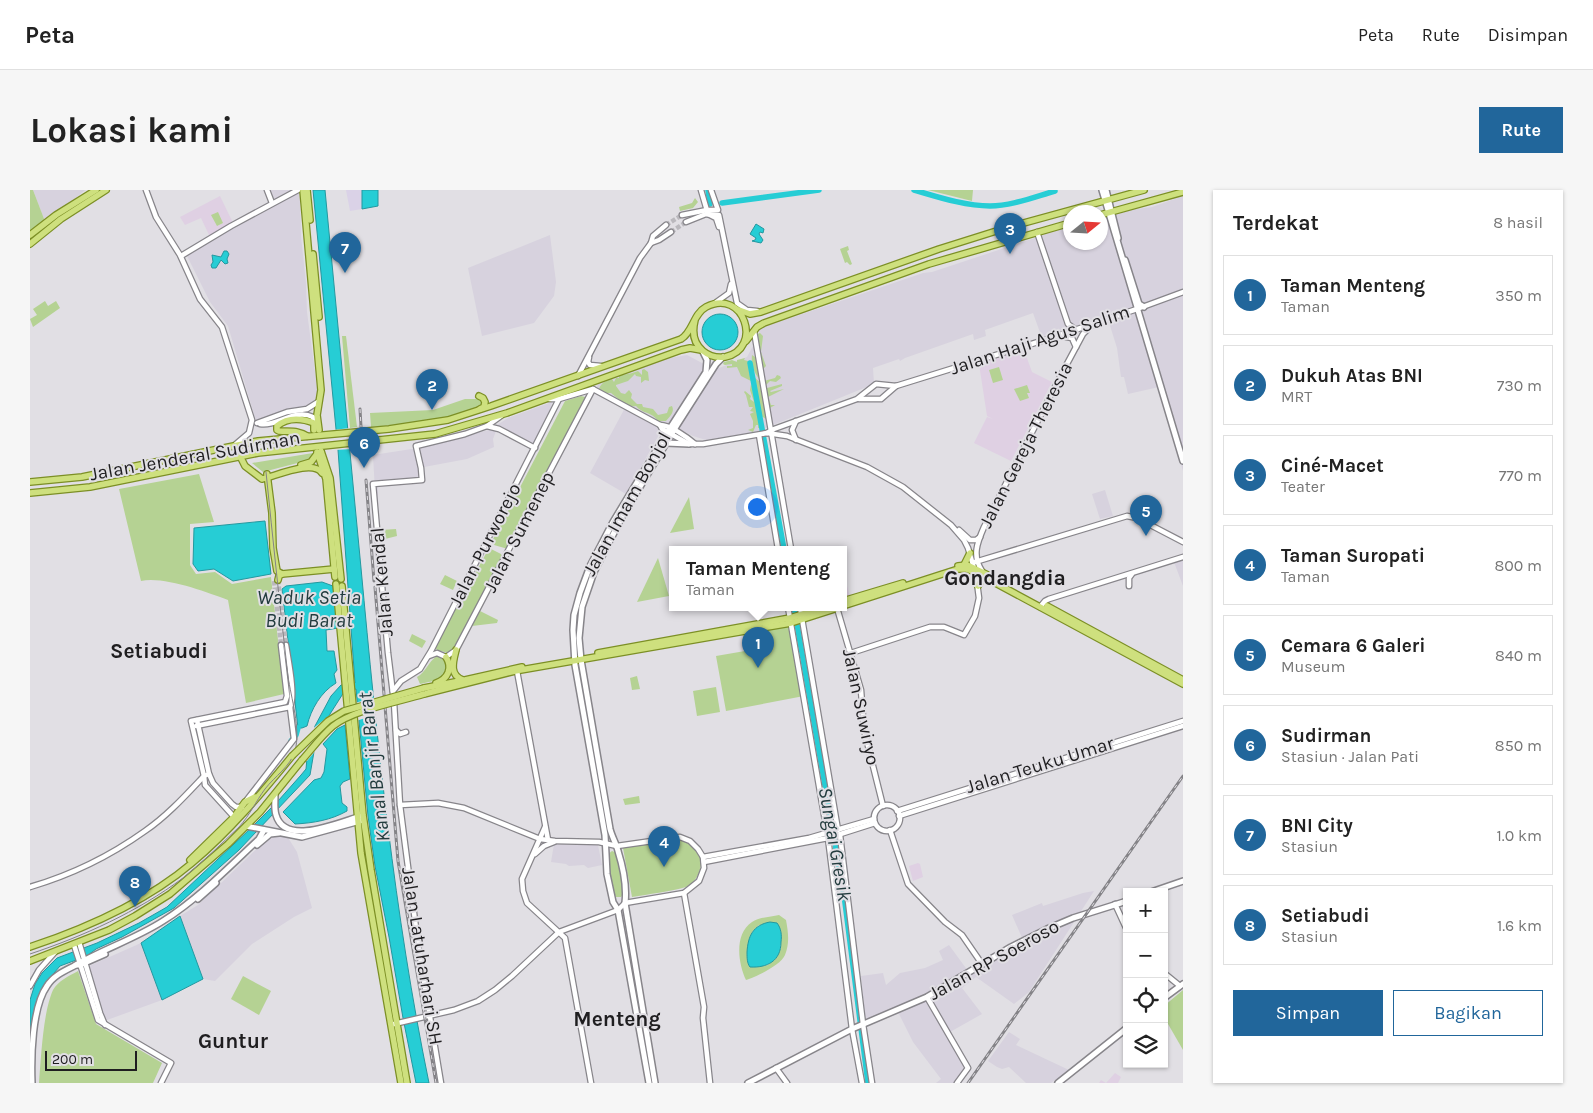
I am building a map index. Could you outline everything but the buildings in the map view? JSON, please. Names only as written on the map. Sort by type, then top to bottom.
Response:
[{"type":"main road","points":[[30,235],[56,215],[96,190]]},
{"type":"main road","points":[[30,244],[61,219],[106,190]]},
{"type":"main road","points":[[303,190],[323,399],[317,421],[317,430]]},
{"type":"main road","points":[[307,190],[322,388]]},
{"type":"main road","points":[[1102,190],[1139,304],[1144,307]]},
{"type":"main road","points":[[1106,190],[1106,199]]},
{"type":"main road","points":[[688,349],[692,345],[692,341],[690,337],[686,336],[693,322],[703,309],[715,303],[726,304],[750,314],[761,312],[966,240],[1106,199],[1144,190]]},
{"type":"main road","points":[[1110,212],[1183,192]]},
{"type":"main road","points":[[1110,212],[1183,461]]},
{"type":"main road","points":[[693,322],[695,340],[703,351],[712,356],[723,357],[732,354],[764,323],[910,270],[1063,225]]},
{"type":"main road","points":[[734,308],[742,315],[746,325],[746,337],[741,346]]},
{"type":"main road","name":"Jalan Jenderal Sudirman","points":[[30,482],[82,477],[234,445],[421,425],[448,420],[578,376],[686,336]]},
{"type":"main road","name":"Jalan Jenderal Sudirman","points":[[30,494],[90,487],[240,456],[314,446],[422,436],[451,430],[507,413],[688,349],[703,351]]},
{"type":"main road","name":"Jalan Imam Bonjol","points":[[656,1083],[624,903],[626,894],[623,876],[617,846],[613,841],[577,659],[574,614],[590,566],[613,522],[706,372],[707,360],[703,351]]},
{"type":"main road","name":"Jalan Imam Bonjol","points":[[577,659],[582,607],[588,586],[622,518],[666,443],[670,431],[716,364],[723,357]]},
{"type":"main road","points":[[478,410],[484,406],[485,402],[484,398],[479,396]]},
{"type":"main road","points":[[307,436],[297,432],[279,431],[277,426],[295,418],[317,421]]},
{"type":"main road","points":[[666,443],[692,444]]},
{"type":"main road","points":[[240,456],[245,466],[262,479],[311,462],[318,452]]},
{"type":"main road","points":[[318,452],[326,480],[334,569],[337,580]]},
{"type":"main road","points":[[318,452],[330,478],[337,580],[349,681],[365,880],[379,933],[396,1024],[402,1069],[401,1083]]},
{"type":"main road","points":[[268,476],[306,467],[314,467],[320,469],[326,480]]},
{"type":"main road","points":[[268,476],[275,567],[278,572],[278,578],[334,569]]},
{"type":"main road","points":[[973,553],[974,565],[986,578],[1041,605]]},
{"type":"main road","points":[[323,570],[334,557]]},
{"type":"main road","points":[[847,605],[974,565]]},
{"type":"main road","points":[[847,600],[974,565],[1041,605],[1170,675],[1183,684]]},
{"type":"main road","points":[[323,570],[329,572],[337,580]]},
{"type":"main road","points":[[978,586],[986,578]]},
{"type":"main road","points":[[802,618],[817,611]]},
{"type":"main road","points":[[424,690],[577,659],[802,618],[826,611]]},
{"type":"main road","points":[[456,650],[453,670],[459,678],[466,680]]},
{"type":"main road","points":[[32,960],[56,951],[77,947],[136,916],[170,894],[248,826],[275,798],[302,760],[327,732],[341,721],[441,682],[450,670],[450,664],[446,657]]},
{"type":"main road","points":[[30,947],[119,910],[144,896],[193,862],[228,830],[292,756],[328,721],[344,711],[514,667],[577,659]]},
{"type":"main road","points":[[1170,675],[1183,680]]},
{"type":"main road","name":"Jalan Imam Bonjol","points":[[593,745],[605,844]]},
{"type":"main road","points":[[181,871],[234,817],[244,804],[257,796]]},
{"type":"main road","points":[[275,798],[276,812],[282,824],[288,830],[295,832],[361,818]]},
{"type":"main road","points":[[248,826],[302,837],[361,818]]},
{"type":"main road","points":[[232,866],[259,839],[263,829]]},
{"type":"main road","points":[[32,1083],[34,1030],[42,994],[52,980],[60,973],[81,962],[150,929],[189,905],[266,837],[270,834],[279,833]]},
{"type":"main road","points":[[605,844],[607,874],[613,902],[618,910],[650,1083]]},
{"type":"main road","points":[[1163,888],[1183,881]]},
{"type":"main road","name":"Jalan RP Soeroso","points":[[748,1083],[853,1028],[927,997],[1011,947],[1047,929],[1073,918],[1123,902]]},
{"type":"main road","points":[[1168,995],[1182,985]]},
{"type":"main road","points":[[1058,1083],[1123,1031]]},
{"type":"main road","points":[[402,1069],[407,1083]]},
{"type":"street","points":[[146,190],[156,217],[181,256],[198,295],[222,327],[252,420],[249,433],[234,445]]},
{"type":"street","points":[[267,190],[272,203]]},
{"type":"street","points":[[181,256],[231,226],[298,190]]},
{"type":"street","points":[[702,190],[707,210],[717,219],[731,284],[729,292],[715,303]]},
{"type":"street","points":[[682,215],[707,210],[718,210],[711,190]]},
{"type":"street","points":[[686,222],[716,203]]},
{"type":"street","points":[[707,210],[719,216],[737,304],[749,310],[761,312]]},
{"type":"street","points":[[578,376],[640,259],[652,243],[653,236],[666,225]]},
{"type":"street","points":[[652,243],[671,232]]},
{"type":"street","points":[[1037,232],[1068,324],[1075,330]]},
{"type":"street","name":"Jalan Haji Agus Salim","points":[[692,444],[703,444],[766,433],[857,399],[876,384],[896,386],[1054,337],[1183,292]]},
{"type":"street","points":[[589,356],[588,362],[590,365],[600,366],[683,336],[693,322]]},
{"type":"street","name":"Jalan Gereja Theresia","points":[[973,553],[1076,348],[1085,331],[1094,323]]},
{"type":"street","points":[[1066,332],[1068,324]]},
{"type":"street","points":[[754,331],[778,546]]},
{"type":"street","points":[[1054,337],[1070,337],[1074,341],[1076,348]]},
{"type":"street","name":"Jalan Haji Agus Salim","points":[[857,399],[881,399],[896,386]]},
{"type":"street","points":[[257,423],[287,412],[301,411],[313,406],[319,400],[322,388]]},
{"type":"street","points":[[546,399],[559,399],[593,389],[692,444]]},
{"type":"street","name":"Jalan Sumenep","points":[[446,657],[456,650],[479,609],[593,389]]},
{"type":"street","name":"Jalan Purworejo","points":[[432,652],[559,399]]},
{"type":"street","points":[[487,426],[507,413]]},
{"type":"street","points":[[252,420],[263,425],[290,416],[311,415],[317,421]]},
{"type":"street","points":[[496,419],[496,425],[499,429]]},
{"type":"street","points":[[796,421],[792,430],[796,440]]},
{"type":"street","points":[[487,426],[499,429],[535,448]]},
{"type":"street","name":"Jalan Kendal","points":[[391,680],[373,484],[422,480],[416,446],[455,437],[487,426]]},
{"type":"street","points":[[766,433],[796,440],[867,467],[902,487],[970,540],[976,540],[980,536]]},
{"type":"street","points":[[766,433],[772,442],[789,546]]},
{"type":"street","points":[[772,442],[777,437],[783,436]]},
{"type":"street","points":[[974,565],[1127,516],[1137,518],[1183,542]]},
{"type":"street","points":[[851,653],[930,627],[944,627],[964,635],[975,616],[979,598],[974,565],[978,557],[951,525]]},
{"type":"street","points":[[1041,605],[1049,599],[1183,556]]},
{"type":"street","points":[[1129,586],[1129,578],[1134,573]]},
{"type":"street","points":[[789,611],[828,836],[862,1083]]},
{"type":"street","points":[[801,611],[838,833],[862,1024],[872,1083]]},
{"type":"street","name":"Jalan Suwiryo","points":[[841,611],[862,694],[864,730],[883,806]]},
{"type":"street","points":[[192,724],[197,720],[286,701],[284,645]]},
{"type":"street","points":[[393,691],[401,681],[420,669],[432,652],[446,657]]},
{"type":"street","points":[[192,724],[207,775],[232,804],[236,806],[244,804],[277,763],[294,736],[290,707],[292,699],[286,666]]},
{"type":"street","points":[[517,671],[548,840]]},
{"type":"street","points":[[391,680],[395,682],[401,681]]},
{"type":"street","name":"Jalan Latuharhari SH","points":[[391,680],[400,805],[416,931],[441,1083]]},
{"type":"street","points":[[192,724],[198,726],[290,707]]},
{"type":"street","points":[[197,720],[207,775],[205,785],[234,817]]},
{"type":"street","name":"Jalan Teuku Umar","points":[[1023,773],[1078,759],[1183,721]]},
{"type":"street","name":"Jalan Teuku Umar","points":[[897,811],[1023,773],[1076,754],[1183,726]]},
{"type":"street","points":[[396,730],[400,734],[406,732]]},
{"type":"street","points":[[1076,754],[1078,759]]},
{"type":"street","points":[[30,887],[89,864],[129,842],[161,818],[207,775]]},
{"type":"street","name":"Jalan Teuku Umar","points":[[899,816],[962,792]]},
{"type":"street","points":[[396,1024],[431,1017],[470,1004],[495,990],[559,932],[618,910],[624,903],[684,893],[698,881],[703,872],[704,860],[695,844],[680,837],[617,846],[598,842],[556,841],[540,839],[464,808],[438,803],[400,805]]},
{"type":"street","points":[[883,806],[891,806],[897,811],[899,816],[897,825],[890,830],[880,828],[875,821],[876,811],[883,806]]},
{"type":"street","points":[[704,860],[828,836],[875,821]]},
{"type":"street","points":[[545,827],[522,879],[524,896],[527,903],[565,938],[591,1083]]},
{"type":"street","points":[[890,830],[908,884],[945,922],[962,935],[982,964]]},
{"type":"street","points":[[532,856],[544,846],[556,841]]},
{"type":"street","points":[[684,893],[704,1007],[703,1018],[710,1083]]},
{"type":"street","points":[[1115,904],[1123,921]]},
{"type":"street","points":[[77,947],[106,1026],[171,1063],[161,1083]]},
{"type":"street","points":[[30,986],[38,970],[56,951]]},
{"type":"street","points":[[32,960],[38,970]]},
{"type":"street","points":[[1168,976],[1182,985]]},
{"type":"street","points":[[927,997],[968,1068],[957,1083]]},
{"type":"street","points":[[776,1068],[787,1083]]},
{"type":"shaded area","points":[[33,190],[85,190],[46,224]]},
{"type":"shaded area","points":[[270,190],[300,190],[301,236],[307,312],[318,394],[317,400],[309,405],[258,421],[255,418],[228,326],[210,302],[187,256],[275,203]]},
{"type":"shaded area","points":[[346,190],[362,190],[362,209],[350,211]]},
{"type":"shaded area","points":[[220,196],[233,223],[210,237],[201,218],[185,225],[180,217]]},
{"type":"shaded area","points":[[1183,196],[1183,471],[1159,387],[1128,394],[1124,377],[1121,377],[1117,348],[1107,316],[1042,338],[1033,313],[985,330],[986,336],[974,340],[973,334],[900,361],[899,359],[873,368],[874,384],[756,432],[706,440],[693,436],[666,422],[626,494],[590,473],[626,406],[599,390],[597,387],[599,382],[654,361],[687,355],[702,363],[719,368],[747,357],[759,335],[758,329],[923,273],[932,272],[1044,235],[1047,228],[1063,224],[1063,250],[1108,250],[1108,213],[1152,207]]},
{"type":"shaded area","points":[[550,235],[556,282],[554,296],[534,323],[482,336],[468,268]]},
{"type":"shaded area","points":[[1024,350],[1032,372],[1052,382],[1011,461],[974,443],[987,417],[993,419],[987,416],[979,364]]},
{"type":"shaded area","points":[[552,402],[548,423],[533,444],[496,431],[493,439],[494,447],[467,459],[424,467],[425,480],[378,484],[378,511],[391,653],[387,653],[379,564],[373,455],[418,448],[489,430],[508,418]]},
{"type":"shaded area","points":[[1105,490],[1113,516],[1100,519],[1092,494]]},
{"type":"shaded area","points":[[1183,559],[1183,586],[1174,562]]},
{"type":"shaded area","points":[[847,586],[850,596],[847,597]]},
{"type":"shaded area","points":[[281,835],[287,836],[297,852],[312,908],[294,917],[252,944],[215,981],[203,979],[180,916],[198,905],[267,839]]},
{"type":"shaded area","points":[[554,844],[598,845],[602,865],[588,868],[584,865],[569,866],[551,862]]},
{"type":"shaded area","points":[[920,864],[923,877],[913,881],[909,866]]},
{"type":"shaded area","points":[[1094,891],[1029,992],[1014,1004],[976,977],[962,988],[982,1014],[950,1032],[970,1067],[959,1083],[936,1083],[941,1079],[913,1042],[897,1010],[868,1019],[865,1017],[861,976],[883,973],[886,985],[900,973],[925,968],[943,960],[939,951],[949,945],[968,971],[1023,940],[1012,915],[1042,903],[1043,906]]},
{"type":"shaded area","points":[[141,943],[162,1000],[96,1024],[78,971]]},
{"type":"shaded area","points":[[1009,1032],[1020,1039],[1016,1045],[1069,1070],[1051,1083],[1026,1083],[1009,1067],[1002,1069],[997,1067],[988,1061]]},
{"type":"shaded area","points":[[1115,1073],[1121,1077],[1118,1083],[1106,1083]]},
{"type":"green space","points":[[30,190],[33,190],[46,224],[30,237]]},
{"type":"green space","points":[[928,190],[973,190],[972,201]]},
{"type":"green space","points":[[695,198],[698,202],[693,208],[680,211],[679,207],[692,203]]},
{"type":"green space","points":[[218,212],[223,223],[217,226],[211,215]]},
{"type":"green space","points":[[848,246],[849,250],[847,251],[852,264],[850,265],[847,262],[845,263],[840,249]]},
{"type":"green space","points":[[45,301],[48,306],[56,301],[60,308],[33,327],[30,319],[37,315],[33,309]]},
{"type":"green space","points":[[760,333],[763,336],[761,352],[766,366],[763,369],[761,379],[755,373],[752,361],[752,355],[755,357],[757,334]]},
{"type":"green space","points":[[342,336],[346,336],[357,427],[350,428]]},
{"type":"green space","points":[[745,358],[744,360],[748,361],[751,367],[749,373],[753,378],[751,381],[741,376],[737,367],[727,368],[727,366],[732,366],[732,364],[723,364],[732,360],[737,362],[737,360]]},
{"type":"green space","points":[[999,367],[1003,380],[993,383],[989,370]]},
{"type":"green space","points":[[644,369],[648,372],[649,381],[645,380],[641,383],[641,377],[635,374],[628,381],[616,386],[621,393],[625,394],[629,390],[632,394],[631,398],[637,404],[653,409],[658,415],[667,413],[669,407],[672,406],[672,412],[666,421],[658,421],[636,406],[626,404],[611,393],[606,393],[599,389],[605,381],[612,379],[614,382],[616,378],[619,378],[619,375],[638,371],[642,375],[642,370]]},
{"type":"green space","points":[[777,375],[781,378],[776,382],[770,381],[765,386],[767,388],[782,384],[782,386],[771,392],[784,389],[768,397],[771,405],[775,405],[770,408],[771,422],[761,416],[754,381],[755,378],[760,382],[775,378]]},
{"type":"green space","points":[[751,384],[761,426],[761,428],[758,428],[758,425],[756,425],[753,432],[748,430],[753,428],[750,414],[754,412],[750,411],[753,407],[749,407],[744,392],[751,396],[750,399],[754,402],[750,390]]},
{"type":"green space","points":[[1027,385],[1030,393],[1027,393],[1029,398],[1020,401],[1014,389]]},
{"type":"green space","points":[[581,396],[585,397],[585,400],[508,549],[494,545],[492,541],[565,401]]},
{"type":"green space","points":[[465,399],[480,399],[482,405],[442,418],[371,427],[370,413],[433,410]]},
{"type":"green space","points":[[313,453],[312,458],[309,460],[263,472],[252,463]]},
{"type":"green space","points":[[199,474],[214,522],[190,524],[190,565],[196,574],[215,572],[232,584],[271,577],[284,694],[246,703],[228,600],[173,583],[150,580],[141,581],[119,489]]},
{"type":"green space","points":[[689,497],[694,529],[670,533]]},
{"type":"green space","points":[[396,529],[397,536],[381,540],[380,530]]},
{"type":"green space","points":[[489,548],[503,557],[456,648],[448,653],[437,650],[435,647]]},
{"type":"green space","points":[[658,558],[669,596],[637,602]]},
{"type":"green space","points":[[445,575],[457,581],[453,590],[440,584]]},
{"type":"green space","points":[[480,611],[498,620],[497,623],[472,626]]},
{"type":"green space","points":[[790,624],[804,696],[726,711],[716,656],[745,651],[743,633]]},
{"type":"green space","points":[[412,634],[426,641],[422,648],[409,641]]},
{"type":"green space","points":[[437,656],[445,660],[447,670],[438,678],[420,684],[417,677]]},
{"type":"green space","points":[[637,676],[640,689],[632,690],[630,678]]},
{"type":"green space","points":[[716,687],[720,712],[697,716],[693,691]]},
{"type":"green space","points":[[639,796],[640,803],[625,805],[623,799]]},
{"type":"green space","points":[[677,838],[693,846],[700,856],[700,869],[695,880],[686,887],[632,897],[623,848]]},
{"type":"green space","points":[[612,851],[617,853],[624,892],[621,897],[616,897],[614,893],[607,855]]},
{"type":"green space","points":[[779,915],[786,920],[788,933],[787,951],[783,959],[774,967],[746,980],[741,965],[739,949],[742,934],[746,927],[755,920]],"holes":[[[759,925],[781,932],[781,948],[768,965],[750,967],[752,932]]]},
{"type":"green space","points":[[78,971],[96,1024],[162,1063],[153,1083],[39,1083],[43,1035],[47,1010],[53,990],[64,979]]},
{"type":"green space","points":[[243,976],[271,991],[259,1015],[231,999]]},
{"type":"green space","points":[[1183,990],[1183,1050],[1168,1024],[1168,1003]]},
{"type":"water","name":"Kanal Banjir Barat","points":[[313,190],[325,190],[380,762],[396,891],[429,1083],[416,1083],[403,1018],[375,866],[368,816],[356,689],[344,692],[330,714],[315,746],[310,775],[239,850],[174,908],[96,949],[87,956],[60,966],[43,986],[33,1019],[30,1038],[30,1000],[35,984],[42,973],[57,958],[97,943],[167,907],[251,828],[301,775],[306,769],[308,748],[315,726],[331,696],[341,685],[355,683],[338,450]]},
{"type":"water","points":[[362,190],[378,190],[378,206],[362,209]]},
{"type":"water","points":[[756,224],[764,229],[763,233],[760,232],[759,234],[763,240],[761,243],[752,241],[756,238],[750,234]]},
{"type":"water","points":[[224,251],[227,251],[229,254],[228,263],[225,264],[221,260],[216,268],[212,268],[212,255],[221,257]]},
{"type":"water","points":[[720,314],[727,315],[733,319],[737,325],[737,339],[733,345],[727,349],[720,350],[713,349],[707,345],[703,339],[702,332],[703,325],[707,319],[713,315]]},
{"type":"water","points":[[265,521],[271,574],[233,581],[214,569],[198,571],[193,564],[194,528]]},
{"type":"water","name":"Waduk Setia Budi Barat","points":[[322,582],[333,586],[338,628],[326,630],[327,651],[334,651],[337,670],[334,674],[336,683],[317,702],[307,726],[298,728],[282,589],[286,586]]},
{"type":"water","points":[[345,725],[350,779],[343,782],[340,786],[342,803],[347,807],[347,811],[335,817],[295,824],[283,812],[314,780],[321,778],[324,772],[327,749],[323,744],[337,729]]},
{"type":"water","points":[[180,916],[203,979],[162,1000],[141,943]]},
{"type":"water","points":[[770,922],[777,923],[780,929],[779,954],[776,959],[767,965],[750,967],[747,952],[750,936],[759,926]]},
{"type":"pier","points":[[350,428],[353,449],[335,450],[333,430]]},
{"type":"pier","points":[[376,697],[378,714],[356,721],[355,703]]},
{"type":"pier","points":[[334,712],[317,749],[307,761],[304,761],[311,730]]},
{"type":"waterway","points":[[708,190],[710,204]]},
{"type":"waterway","points":[[722,203],[819,190]]},
{"type":"waterway","points":[[914,190],[961,203],[981,206],[998,206],[1014,203],[1055,191]]},
{"type":"waterway","name":"Sungai Gresik","points":[[750,363],[783,546]]},
{"type":"waterway","name":"Sungai Gresik","points":[[795,611],[844,895],[868,1083]]},
{"type":"waterway","points":[[291,741],[296,735],[298,728]]},
{"type":"tunnel","points":[[666,225],[682,215]]},
{"type":"tunnel","points":[[671,232],[686,222]]},
{"type":"tunnel","points":[[278,580],[286,645]]},
{"type":"tunnel","points":[[274,581],[281,645]]},
{"type":"tram line","points":[[30,954],[110,922],[147,902],[183,878],[239,827],[265,789],[293,757],[297,733],[288,676],[266,472]]},
{"type":"railway","points":[[360,409],[361,427]]},
{"type":"railway","points":[[362,448],[363,457]]},
{"type":"railway","points":[[366,480],[374,581]]},
{"type":"railway","points":[[375,587],[398,861],[436,1083]]},
{"type":"railway","points":[[968,1083],[1183,776]]},
{"type":"place","name":"Ciné-Macet","points":[[1010,254]]},
{"type":"place","name":"BNI City","points":[[345,273]]},
{"type":"place","name":"Dukuh Atas BNI","points":[[432,410]]},
{"type":"place","name":"Sudirman","points":[[364,468]]},
{"type":"place","name":"Cemara 6 Galeri","points":[[1146,536]]},
{"type":"place","name":"Taman Menteng","points":[[758,668]]},
{"type":"place","name":"Taman Suropati","points":[[664,867]]},
{"type":"place","name":"Setiabudi","points":[[135,907]]},
{"type":"district","name":"Gondangdia","points":[[1005,578]]},
{"type":"district","name":"Setiabudi","points":[[159,651]]},
{"type":"district","name":"Menteng","points":[[617,1019]]},
{"type":"district","name":"Guntur","points":[[233,1041]]}]
